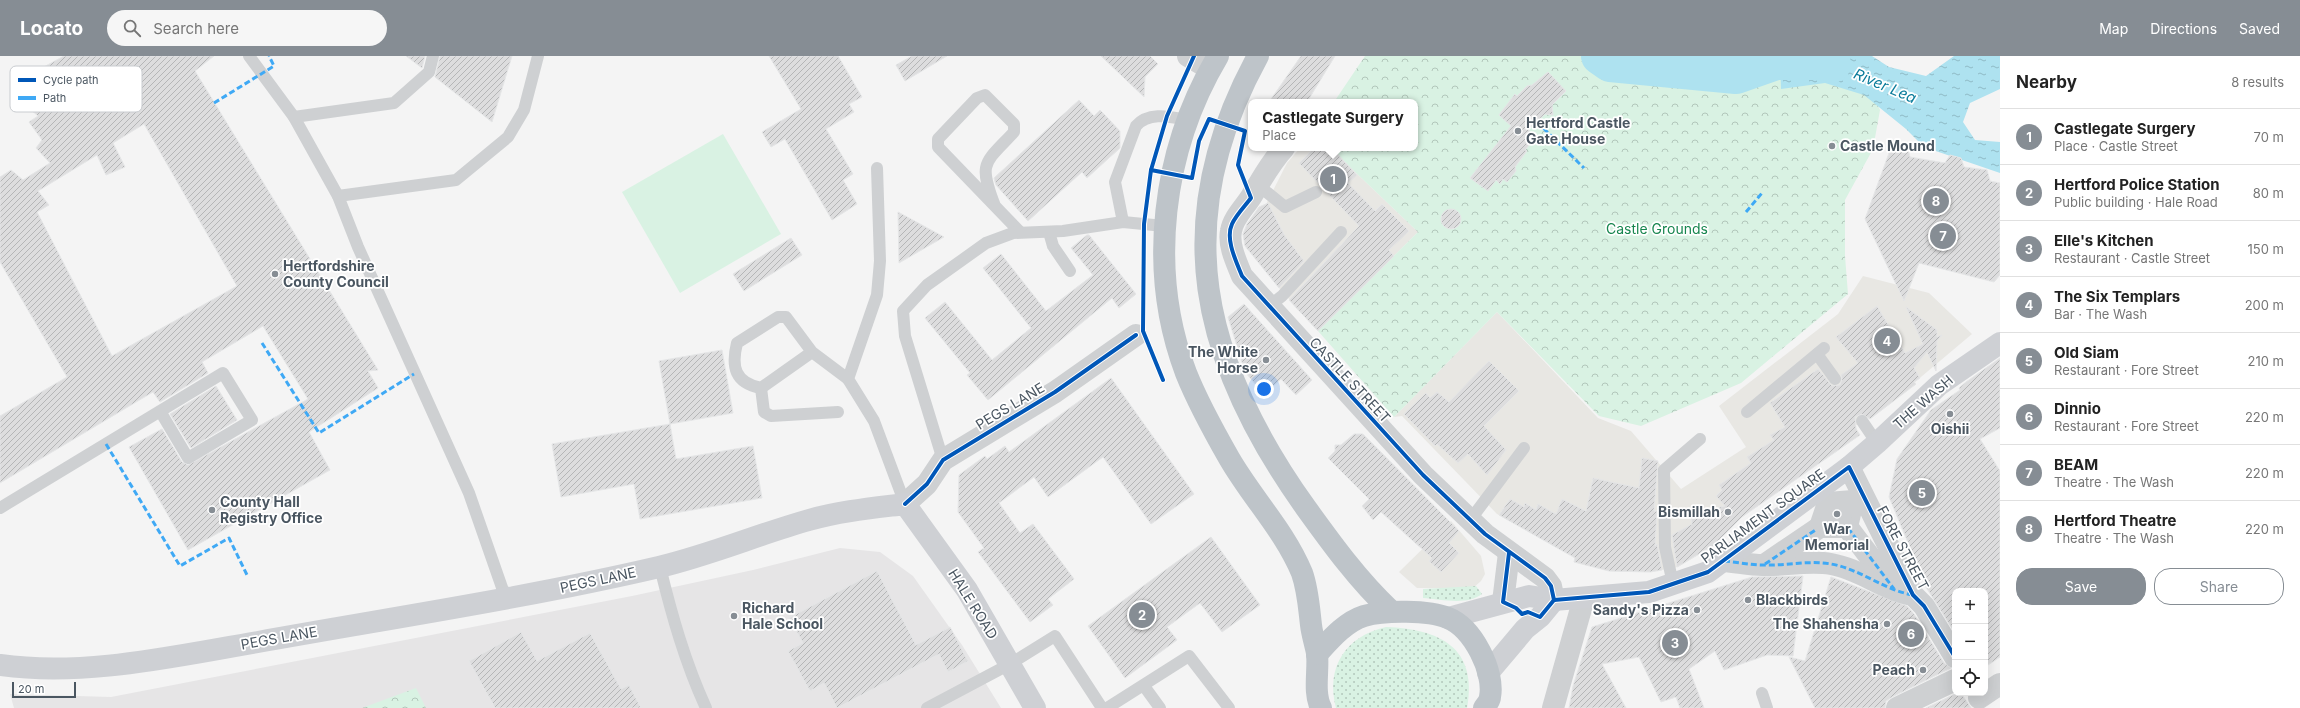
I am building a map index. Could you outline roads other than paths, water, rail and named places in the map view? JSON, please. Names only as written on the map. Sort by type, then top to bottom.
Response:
[{"type":"highway","points":[[1258,56],[1244,80],[1226,125],[1211,180],[1207,213],[1205,256],[1209,300],[1218,340],[1235,387],[1279,470],[1344,560],[1369,590],[1391,611]]},
{"type":"highway","points":[[1214,63],[1188,120],[1172,174],[1164,226],[1166,286],[1172,325],[1186,373],[1205,418],[1233,465],[1291,548],[1302,575],[1317,654],[1315,669],[1319,707]]},
{"type":"highway","points":[[1317,654],[1351,623],[1363,616],[1391,611],[1412,612],[1448,618],[1463,627],[1481,651],[1488,673],[1491,705]]},
{"type":"main road","name":"THE WASH","points":[[1849,467],[1939,385],[2000,343]]},
{"type":"main road","name":"PARLIAMENT SQUARE","points":[[1669,585],[1708,572],[1849,467]]},
{"type":"main road","name":"PEGS LANE","points":[[0,665],[23,668],[55,669],[152,660],[506,599],[660,567],[737,544],[808,520],[850,510],[905,504]]},
{"type":"main road","name":"HALE ROAD","points":[[905,504],[967,590],[1035,708]]},
{"type":"main road","points":[[1448,618],[1529,596],[1554,600],[1584,598],[1649,592],[1669,585]]},
{"type":"main road","points":[[1488,673],[1525,629],[1540,617],[1554,600]]},
{"type":"street","points":[[1188,56],[1214,63]]},
{"type":"street","name":"CASTLE STREET","points":[[1281,151],[1270,164],[1232,224],[1230,233],[1234,258],[1242,276],[1268,307],[1423,475],[1509,553],[1545,578],[1551,586],[1554,600]]},
{"type":"street","name":"PEGS LANE","points":[[905,504],[927,484],[943,460],[1055,392],[1136,335]]},
{"type":"street","name":"FORE STREET","points":[[1849,467],[1904,594],[1924,606],[1952,652]]},
{"type":"street","points":[[1764,565],[1819,528]]},
{"type":"street","points":[[1848,528],[1904,594]]},
{"type":"street","points":[[1503,602],[1509,553]]},
{"type":"street","points":[[1724,561],[1764,565],[1803,562],[1832,564],[1871,578],[1904,594]]},
{"type":"street","points":[[1553,708],[1584,598]]},
{"type":"street","points":[[1897,708],[1952,681]]},
{"type":"street","points":[[1980,700],[2000,684]]},
{"type":"lane","points":[[249,56],[294,116],[338,196],[376,288],[469,493],[506,599]]},
{"type":"lane","points":[[294,116],[394,103],[429,72],[433,56]]},
{"type":"lane","points":[[338,196],[456,180],[508,137],[524,110],[538,56]]},
{"type":"lane","points":[[994,206],[987,187],[984,169],[988,160],[1014,132],[1014,124],[985,95],[977,98],[938,139],[938,148],[994,206],[1020,232]]},
{"type":"lane","points":[[1123,222],[1115,182],[1136,126],[1141,121],[1151,117],[1167,116],[1188,120]]},
{"type":"lane","points":[[848,379],[877,295],[880,261],[877,168]]},
{"type":"lane","points":[[1258,185],[1284,207],[1316,192]]},
{"type":"lane","points":[[943,460],[905,336],[903,311],[927,285],[986,243],[1020,232],[1049,232],[1123,222],[1164,226]]},
{"type":"lane","points":[[1049,232],[1053,246],[1070,271]]},
{"type":"lane","points":[[1268,307],[1282,296],[1341,232]]},
{"type":"lane","points":[[812,352],[761,388],[748,386],[737,373],[733,359],[737,343],[778,316],[786,317],[812,352],[848,379],[874,421],[905,504]]},
{"type":"lane","points":[[1747,412],[1821,351],[1834,379]]},
{"type":"lane","points":[[0,508],[160,411],[223,373],[252,420],[188,458],[160,411]]},
{"type":"lane","points":[[761,388],[764,412],[771,416],[838,412]]},
{"type":"lane","points":[[1862,421],[1877,443]]},
{"type":"lane","points":[[1669,585],[1665,547],[1664,470],[1700,439]]},
{"type":"lane","points":[[1470,519],[1524,448]]},
{"type":"lane","points":[[660,567],[672,617],[692,677],[706,708]]},
{"type":"lane","points":[[927,708],[1010,664],[1055,636],[1102,708]]},
{"type":"lane","points":[[1107,708],[1144,686],[1189,656],[1229,708]]},
{"type":"lane","points":[[1144,686],[1160,708]]},
{"type":"lane","points":[[1762,693],[1767,708]]},
{"type":"water","points":[[1780,56],[1872,56],[1889,67],[1926,76],[1954,56],[2000,56],[2000,89],[1970,103],[1963,122],[1975,140],[2000,142],[2000,173],[1924,147],[1906,129],[1864,95],[1825,83],[1781,89]]},
{"type":"waterway","name":"River Lea","points":[[1600,56],[1610,63],[1736,75],[1776,61],[1826,61],[1832,64]]},
{"type":"place","name":"Hertford Castle Gate House","points":[[1518,131]]},
{"type":"place","name":"Castle Mound","points":[[1832,146]]},
{"type":"place","name":"Castlegate Surgery","points":[[1333,179]]},
{"type":"place","name":"Hertford Theatre","points":[[1936,201]]},
{"type":"place","name":"BEAM","points":[[1943,236]]},
{"type":"place","name":"Hertfordshire County Council","points":[[275,274]]},
{"type":"place","name":"The Six Templars","points":[[1887,341]]},
{"type":"place","name":"The White Horse","points":[[1266,360]]},
{"type":"place","name":"Oishii","points":[[1950,414]]},
{"type":"place","name":"Old Siam","points":[[1922,493]]},
{"type":"place","name":"County Hall Registry Office","points":[[212,510]]},
{"type":"place","name":"Bismillah","points":[[1728,512]]},
{"type":"place","name":"War Memorial","points":[[1837,514]]},
{"type":"place","name":"Blackbirds","points":[[1748,600]]},
{"type":"place","name":"Sandy's Pizza","points":[[1697,610]]},
{"type":"place","name":"Hertford Police Station","points":[[1142,615]]},
{"type":"place","name":"Richard Hale School","points":[[734,616]]},
{"type":"place","name":"The Shahensha","points":[[1887,624]]},
{"type":"place","name":"Dinnio","points":[[1911,634]]},
{"type":"place","name":"Elle's Kitchen","points":[[1675,643]]},
{"type":"place","name":"Peach","points":[[1923,670]]},
{"type":"park label","name":"Castle Grounds","points":[[1657,229]]}]
